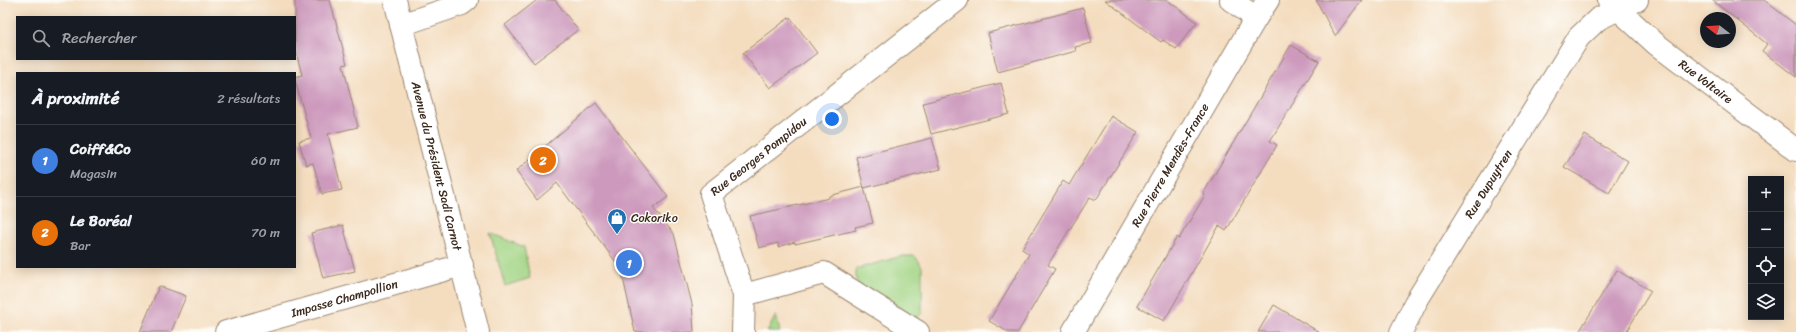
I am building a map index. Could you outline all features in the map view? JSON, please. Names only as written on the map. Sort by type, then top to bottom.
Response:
[{"type":"street","name":"Avenue du Président Sadi Carnot","points":[[395,0],[478,332]]},
{"type":"street","points":[[402,25],[462,4],[467,0]]},
{"type":"street","name":"Rue Georges Pompidou","points":[[743,332],[744,296],[712,194],[957,0]]},
{"type":"street","points":[[1231,0],[1256,18]]},
{"type":"street","name":"Rue Pierre Mendès-France","points":[[1073,332],[1256,18],[1268,0]]},
{"type":"street","name":"Rue Dupuytren","points":[[1401,332],[1417,300],[1579,37],[1613,5],[1637,0]]},
{"type":"street","name":"Rue Voltaire","points":[[1613,5],[1656,44],[1796,150]]},
{"type":"street","name":"Impasse Champollion","points":[[226,332],[462,265]]},
{"type":"street","points":[[744,296],[824,273],[918,332]]},
{"type":"green space","points":[[490,233],[524,247],[530,278],[505,286]]},
{"type":"green space","points":[[902,256],[915,256],[922,267],[922,313],[916,319],[859,285],[856,280],[856,269]]},
{"type":"green space","points":[[776,315],[780,332],[767,332]]},
{"type":"building","points":[[295,0],[330,0],[347,64],[343,65],[358,127],[328,134],[342,190],[322,194],[313,163],[306,165],[299,141],[311,138],[296,84],[296,77],[302,75],[296,52]]},
{"type":"building","points":[[537,0],[555,0],[578,30],[534,63],[505,25]]},
{"type":"building","points":[[1105,0],[1167,0],[1197,22],[1176,49],[1163,40],[1161,42]]},
{"type":"building","points":[[1316,0],[1362,0],[1335,36]]},
{"type":"building","points":[[1712,0],[1764,0],[1796,25],[1796,77],[1762,51],[1767,44],[1736,19],[1736,12],[1727,12]]},
{"type":"building","points":[[1083,8],[1092,43],[1075,47],[1076,51],[998,72],[988,33]]},
{"type":"building","points":[[790,17],[817,53],[770,88],[743,53]]},
{"type":"building","points":[[1291,45],[1319,61],[1270,141],[1277,145],[1226,231],[1219,226],[1164,321],[1137,306],[1177,237],[1179,239],[1205,195],[1203,194]]},
{"type":"building","points":[[1001,83],[1009,114],[931,134],[923,103]]},
{"type":"building","points":[[596,103],[668,197],[653,208],[674,234],[692,304],[694,332],[635,332],[621,269],[557,183],[537,200],[516,171]]},
{"type":"building","points":[[1111,116],[1138,132],[1096,200],[1090,197],[1048,265],[1055,269],[1018,332],[1008,332],[989,321],[1029,254],[1022,249],[1063,181],[1069,185]]},
{"type":"building","points":[[1585,135],[1628,161],[1609,193],[1564,167]]},
{"type":"building","points":[[932,138],[941,169],[864,188],[856,157]]},
{"type":"building","points":[[864,187],[873,223],[855,227],[856,230],[795,244],[795,242],[778,247],[778,243],[759,248],[750,216],[829,198],[829,196]]},
{"type":"building","points":[[343,225],[355,271],[323,278],[311,233]]},
{"type":"building","points":[[1617,270],[1651,291],[1626,332],[1579,332]]},
{"type":"building","points":[[159,286],[186,296],[171,332],[140,332]]},
{"type":"building","points":[[1274,305],[1319,332],[1258,332]]},
{"type":"place","name":"Le Boréal","points":[[543,160]]},
{"type":"place","name":"Cokoriko","points":[[617,235]]},
{"type":"place","name":"Coiff&Co","points":[[629,263]]}]
